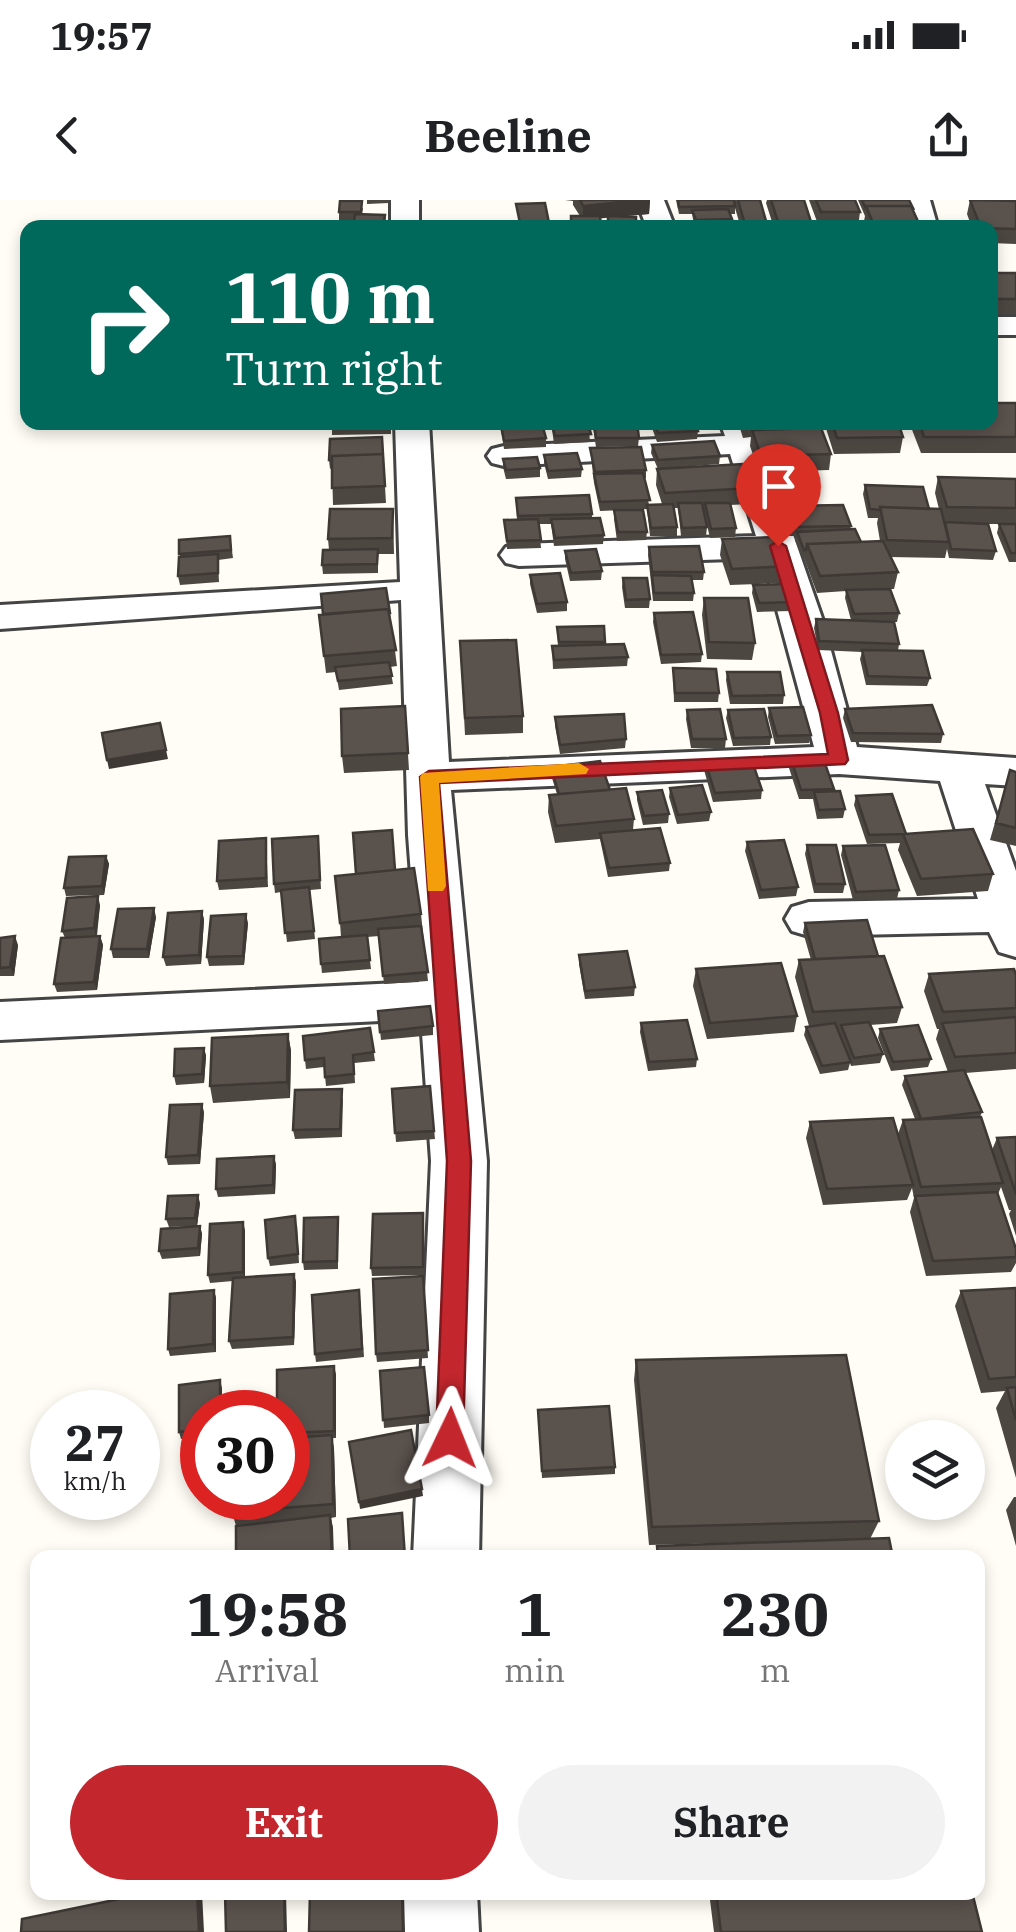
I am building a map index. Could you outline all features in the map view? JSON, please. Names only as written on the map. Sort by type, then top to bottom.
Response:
[{"type":"street","points":[[412,430],[429,777],[459,1161],[446,1550]]},
{"type":"street","points":[[504,456],[740,434],[829,713],[838,760]]},
{"type":"street","points":[[519,555],[778,546]]},
{"type":"street","points":[[0,617],[417,589]]},
{"type":"street","points":[[429,777],[838,760],[1016,772]]},
{"type":"street","points":[[809,918],[1012,927],[956,766]]},
{"type":"street","points":[[0,1020],[445,999]]},
{"type":"street","points":[[439,1900],[440,1932]]},
{"type":"building","points":[[580,200],[642,200],[583,206]]},
{"type":"building","points":[[678,200],[734,200],[735,206],[679,207]]},
{"type":"building","points":[[738,200],[760,200],[766,220],[744,220]]},
{"type":"building","points":[[771,200],[804,200],[810,220],[777,220]]},
{"type":"building","points":[[816,200],[855,200],[860,212],[821,212]]},
{"type":"building","points":[[862,200],[909,200],[914,210],[911,206],[866,209]]},
{"type":"building","points":[[970,200],[1016,201],[1016,229],[998,228],[998,220],[978,220]]},
{"type":"building","points":[[340,201],[362,201],[361,212],[339,212]]},
{"type":"building","points":[[545,203],[548,220],[519,220],[516,204]]},
{"type":"building","points":[[866,206],[911,206],[917,220],[872,220]]},
{"type":"building","points":[[728,209],[732,219],[696,220],[692,210]]},
{"type":"building","points":[[355,214],[385,215],[384,220],[354,220]]},
{"type":"building","points":[[571,216],[600,216],[600,220],[571,220]]},
{"type":"building","points":[[608,216],[636,217],[636,220],[608,220]]},
{"type":"building","points":[[998,273],[1016,273],[1016,299],[998,299]]},
{"type":"building","points":[[998,403],[1016,403],[1016,437],[924,437],[922,430],[998,430]]},
{"type":"building","points":[[502,430],[544,430],[546,438],[504,441]]},
{"type":"building","points":[[553,430],[590,430],[591,434],[555,436]]},
{"type":"building","points":[[595,430],[638,430],[639,438],[596,438]]},
{"type":"building","points":[[657,430],[698,431],[658,433]]},
{"type":"building","points":[[752,430],[822,430],[831,454],[761,456]]},
{"type":"building","points":[[834,430],[901,430],[903,437],[837,438]]},
{"type":"building","points":[[382,437],[383,454],[332,456],[329,460],[330,439]]},
{"type":"building","points":[[714,441],[720,456],[658,460],[652,445]]},
{"type":"building","points":[[641,447],[646,470],[595,472],[590,448]]},
{"type":"building","points":[[577,453],[582,469],[548,471],[544,455]]},
{"type":"building","points":[[383,454],[385,486],[332,488],[332,456]]},
{"type":"building","points":[[537,457],[540,468],[506,470],[503,459]]},
{"type":"building","points":[[743,464],[752,488],[665,493],[657,469]]},
{"type":"building","points":[[643,473],[650,500],[600,502],[594,474]]},
{"type":"building","points":[[938,477],[1016,479],[1016,508],[947,507]]},
{"type":"building","points":[[865,485],[923,487],[929,509],[870,509]]},
{"type":"building","points":[[589,495],[592,514],[518,516],[516,498]]},
{"type":"building","points":[[678,503],[702,503],[707,527],[682,528]]},
{"type":"building","points":[[705,503],[730,503],[736,528],[711,529]]},
{"type":"building","points":[[673,504],[677,527],[651,528],[647,505]]},
{"type":"building","points":[[843,505],[851,526],[791,527],[784,506]]},
{"type":"building","points":[[880,507],[941,509],[949,542],[887,540]]},
{"type":"building","points":[[330,509],[393,509],[392,538],[328,539]]},
{"type":"building","points":[[614,510],[643,510],[647,532],[618,532]]},
{"type":"building","points":[[600,518],[604,535],[555,538],[551,519]]},
{"type":"building","points":[[538,519],[541,540],[507,541],[504,520]]},
{"type":"building","points":[[945,522],[988,524],[996,551],[951,549]]},
{"type":"building","points":[[999,524],[1016,524],[1016,553],[1011,553]]},
{"type":"building","points":[[855,529],[861,542],[807,544],[806,550],[797,532]]},
{"type":"building","points":[[230,536],[231,550],[179,554],[179,540]]},
{"type":"building","points":[[777,537],[788,566],[732,569],[722,539]]},
{"type":"building","points":[[883,541],[898,572],[820,576],[807,544]]},
{"type":"building","points":[[699,546],[704,572],[652,572],[649,547]]},
{"type":"building","points":[[378,549],[377,564],[322,565],[323,550]]},
{"type":"building","points":[[596,549],[602,571],[571,573],[565,551]]},
{"type":"building","points":[[218,554],[218,573],[178,576],[179,557]]},
{"type":"building","points":[[560,573],[567,602],[537,604],[530,575]]},
{"type":"building","points":[[652,575],[691,576],[694,593],[654,593]]},
{"type":"building","points":[[623,578],[647,578],[650,599],[626,600]]},
{"type":"building","points":[[787,584],[793,602],[759,603],[753,585]]},
{"type":"building","points":[[386,588],[390,613],[388,609],[323,614],[321,594]]},
{"type":"building","points":[[890,589],[899,613],[854,614],[846,590]]},
{"type":"building","points":[[704,598],[748,598],[755,643],[709,642]]},
{"type":"building","points":[[388,609],[396,650],[324,656],[319,615]]},
{"type":"building","points":[[693,612],[702,654],[661,655],[654,613]]},
{"type":"building","points":[[816,619],[894,622],[899,644],[819,641]]},
{"type":"building","points":[[604,626],[605,642],[559,642],[557,627]]},
{"type":"building","points":[[516,640],[523,716],[465,718],[460,641]]},
{"type":"building","points":[[624,644],[628,657],[554,660],[552,646]]},
{"type":"building","points":[[862,650],[923,651],[930,678],[868,676]]},
{"type":"building","points":[[389,662],[392,676],[338,681],[335,667]]},
{"type":"building","points":[[673,668],[716,669],[719,693],[675,693]]},
{"type":"building","points":[[727,672],[780,672],[784,695],[732,696]]},
{"type":"building","points":[[932,705],[943,734],[853,733],[845,709]]},
{"type":"building","points":[[405,706],[408,753],[342,756],[341,709]]},
{"type":"building","points":[[803,707],[811,735],[777,736],[769,708]]},
{"type":"building","points":[[720,709],[726,739],[692,739],[687,710]]},
{"type":"building","points":[[764,709],[771,737],[734,738],[728,710]]},
{"type":"building","points":[[624,714],[626,739],[560,745],[555,717]]},
{"type":"building","points":[[160,723],[166,750],[107,760],[102,733]]},
{"type":"building","points":[[751,758],[762,790],[715,793],[705,761]]},
{"type":"building","points":[[823,758],[834,789],[801,790],[791,759]]},
{"type":"building","points":[[600,761],[610,790],[559,794],[551,767]]},
{"type":"building","points":[[1010,770],[1016,772],[1016,828],[996,823]]},
{"type":"building","points":[[702,785],[711,812],[678,815],[670,788]]},
{"type":"building","points":[[626,788],[634,819],[556,826],[549,795]]},
{"type":"building","points":[[662,790],[669,814],[644,816],[637,792]]},
{"type":"building","points":[[840,791],[845,809],[819,810],[814,792]]},
{"type":"building","points":[[892,794],[906,834],[869,835],[856,796]]},
{"type":"building","points":[[660,828],[670,863],[609,868],[600,833]]},
{"type":"building","points":[[973,829],[993,874],[921,879],[903,834]]},
{"type":"building","points":[[392,830],[395,870],[356,874],[353,833]]},
{"type":"building","points":[[318,836],[320,880],[274,884],[272,839]]},
{"type":"building","points":[[266,838],[266,878],[217,881],[219,841]]},
{"type":"building","points":[[784,840],[798,887],[761,890],[747,842]]},
{"type":"building","points":[[807,845],[836,845],[845,884],[815,884]]},
{"type":"building","points":[[885,845],[899,890],[856,892],[843,846]]},
{"type":"building","points":[[106,856],[102,886],[64,888],[69,857]]},
{"type":"building","points":[[414,868],[421,914],[340,923],[335,876]]},
{"type":"building","points":[[309,887],[314,931],[285,933],[281,890]]},
{"type":"building","points":[[98,896],[94,928],[62,931],[67,898]]},
{"type":"building","points":[[154,908],[147,949],[111,949],[118,909]]},
{"type":"building","points":[[202,911],[199,955],[163,957],[168,913]]},
{"type":"building","points":[[246,914],[243,956],[207,957],[211,916]]},
{"type":"building","points":[[867,920],[878,956],[815,959],[805,923]]},
{"type":"building","points":[[421,926],[428,972],[383,976],[378,929]]},
{"type":"building","points":[[367,935],[370,960],[321,964],[319,939]]},
{"type":"building","points":[[15,936],[10,967],[0,968],[0,938]]},
{"type":"building","points":[[100,936],[94,982],[54,984],[61,938]]},
{"type":"building","points":[[627,951],[635,987],[585,991],[579,955]]},
{"type":"building","points":[[884,956],[902,1007],[813,1012],[799,960]]},
{"type":"building","points":[[781,963],[797,1016],[710,1023],[696,969]]},
{"type":"building","points":[[1014,969],[1016,1008],[943,1012],[929,974]]},
{"type":"building","points":[[430,1006],[433,1026],[380,1032],[378,1011]]},
{"type":"building","points":[[1016,1017],[1016,1053],[955,1057],[942,1023]]},
{"type":"building","points":[[687,1020],[697,1059],[649,1062],[641,1023]]},
{"type":"building","points":[[869,1022],[883,1054],[854,1058],[841,1025]]},
{"type":"building","points":[[835,1023],[851,1062],[822,1066],[806,1027]]},
{"type":"building","points":[[918,1025],[931,1059],[893,1062],[880,1029]]},
{"type":"building","points":[[370,1028],[374,1052],[353,1055],[354,1074],[325,1077],[324,1058],[305,1060],[303,1036]]},
{"type":"building","points":[[288,1034],[287,1082],[210,1086],[212,1038]]},
{"type":"building","points":[[204,1048],[202,1074],[174,1076],[175,1049]]},
{"type":"building","points":[[964,1070],[982,1112],[921,1119],[905,1076]]},
{"type":"building","points":[[430,1086],[434,1131],[395,1133],[392,1089]]},
{"type":"building","points":[[342,1089],[340,1129],[293,1130],[295,1090]]},
{"type":"building","points":[[202,1104],[198,1155],[166,1157],[170,1105]]},
{"type":"building","points":[[981,1117],[1003,1183],[921,1187],[903,1120]]},
{"type":"building","points":[[893,1118],[913,1185],[827,1189],[810,1122]]},
{"type":"building","points":[[1016,1137],[1016,1194],[997,1138]]},
{"type":"building","points":[[274,1156],[273,1185],[216,1189],[217,1159]]},
{"type":"building","points":[[997,1192],[1016,1257],[933,1261],[915,1196]]},
{"type":"building","points":[[198,1195],[195,1218],[166,1219],[168,1196]]},
{"type":"building","points":[[423,1213],[423,1267],[371,1268],[373,1214]]},
{"type":"building","points":[[295,1216],[298,1254],[268,1258],[265,1220]]},
{"type":"building","points":[[338,1217],[337,1261],[303,1262],[304,1218]]},
{"type":"building","points":[[243,1222],[243,1272],[208,1275],[210,1224]]},
{"type":"building","points":[[200,1226],[198,1248],[159,1251],[161,1229]]},
{"type":"building","points":[[294,1274],[293,1337],[229,1341],[233,1278]]},
{"type":"building","points":[[423,1276],[428,1350],[376,1354],[373,1279]]},
{"type":"building","points":[[1016,1288],[1016,1377],[989,1379],[961,1291]]},
{"type":"building","points":[[214,1290],[213,1344],[168,1349],[170,1294]]},
{"type":"building","points":[[359,1290],[362,1349],[315,1354],[312,1295]]},
{"type":"building","points":[[846,1355],[879,1521],[652,1527],[636,1360]]},
{"type":"building","points":[[334,1366],[334,1431],[310,1432],[310,1390],[277,1390],[277,1370]]},
{"type":"building","points":[[424,1367],[429,1415],[383,1420],[380,1371]]},
{"type":"building","points":[[220,1380],[220,1390],[180,1390],[179,1432],[179,1385]]},
{"type":"building","points":[[1016,1387],[1016,1420],[1007,1388]]},
{"type":"building","points":[[609,1406],[615,1467],[542,1471],[538,1410]]},
{"type":"building","points":[[411,1430],[422,1489],[359,1502],[349,1442]]},
{"type":"building","points":[[332,1435],[333,1504],[310,1506],[310,1436]]},
{"type":"building","points":[[402,1513],[404,1550],[350,1550],[348,1519]]},
{"type":"building","points":[[330,1515],[332,1550],[236,1550],[236,1526]]},
{"type":"building","points":[[889,1538],[891,1550],[657,1550],[657,1546]]},
{"type":"building","points":[[114,1900],[197,1900],[199,1932],[21,1932],[22,1919]]},
{"type":"building","points":[[225,1900],[284,1900],[285,1932],[226,1932]]},
{"type":"building","points":[[310,1900],[402,1900],[403,1932],[309,1932]]},
{"type":"building","points":[[717,1900],[974,1900],[982,1932],[721,1932]]},
{"type":"slow traffic","points":[[435,886],[429,777],[579,769]]},
{"type":"route","points":[[450,1438],[459,1161],[429,777],[838,760],[803,620],[778,546]]}]
